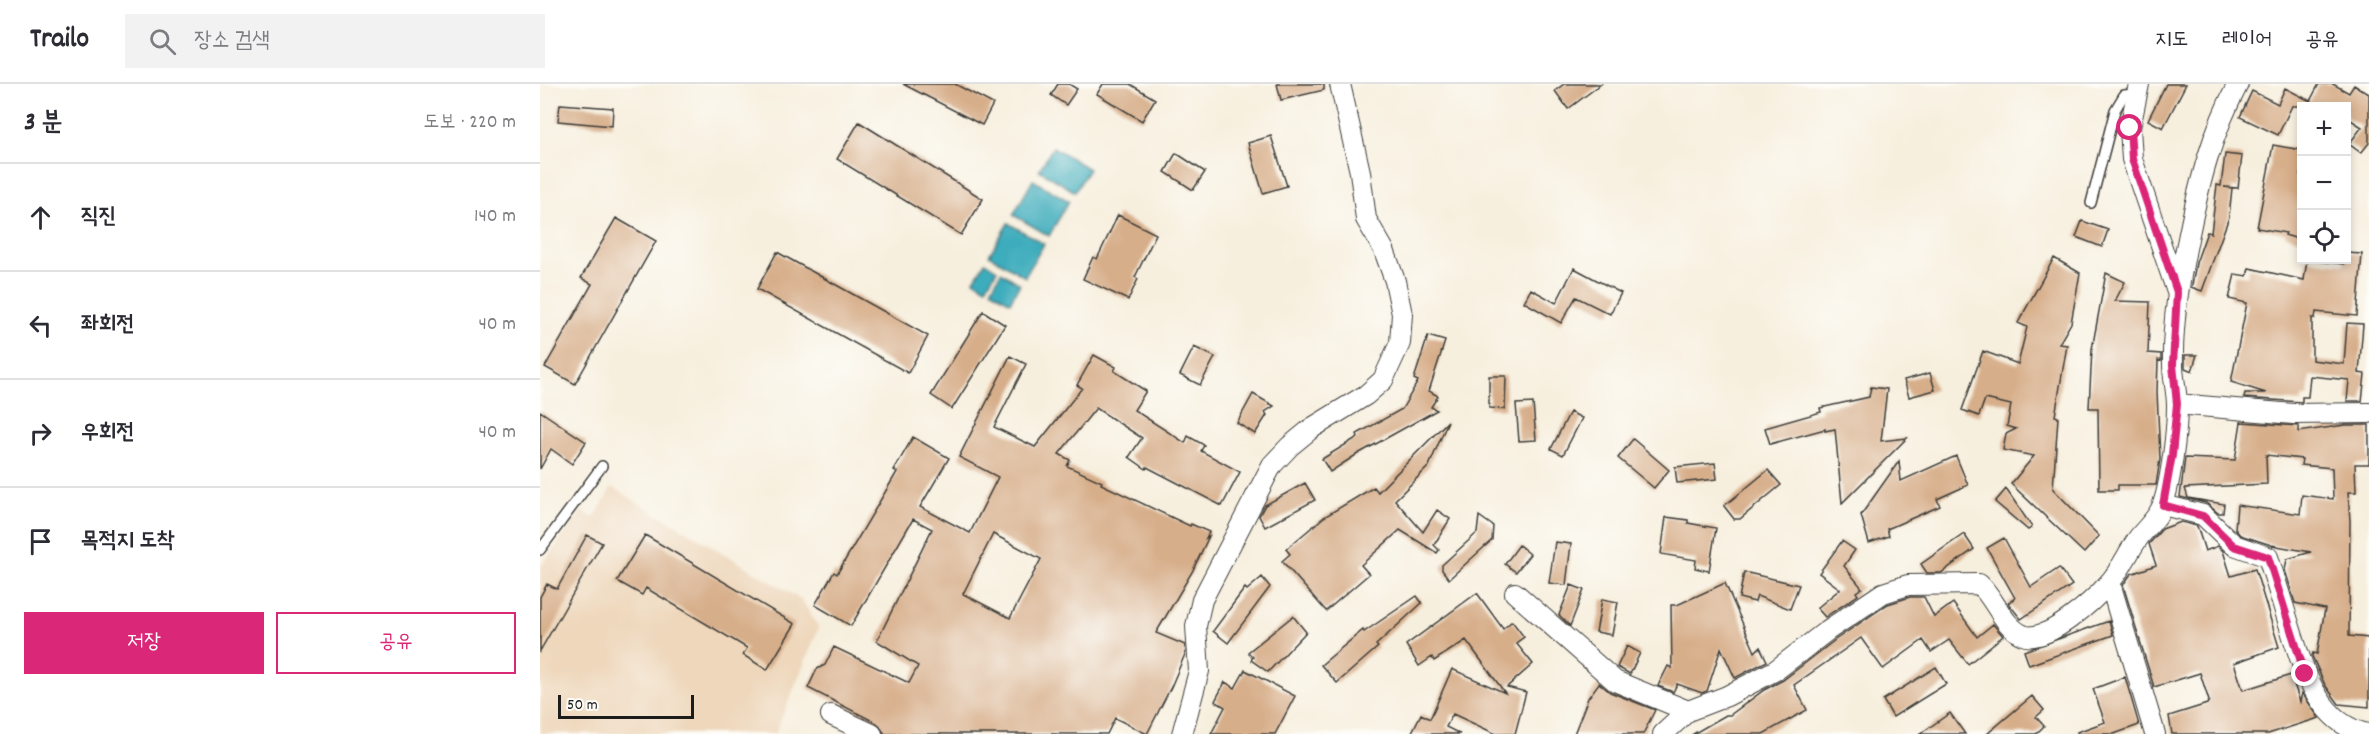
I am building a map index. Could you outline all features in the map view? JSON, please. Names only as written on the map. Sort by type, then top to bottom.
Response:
[{"type":"street","points":[[1182,734],[1199,670],[1196,626],[1202,600],[1272,465],[1312,428],[1366,395],[1383,380],[1400,343],[1402,314],[1395,281],[1384,250],[1366,219],[1360,171],[1340,84]]},
{"type":"street","points":[[1663,734],[1688,711],[1727,696],[1776,670],[1828,630],[1883,593],[1908,585],[1979,584],[1987,591],[2012,628],[2025,636],[2036,636],[2052,631],[2068,620],[2110,582],[2163,505],[2172,455],[2177,404],[2173,365],[2177,292],[2200,182],[2212,138],[2238,84]]},
{"type":"street","points":[[2138,89],[2130,128],[2132,159],[2177,292]]},
{"type":"street","points":[[2177,404],[2292,414],[2369,413]]},
{"type":"street","points":[[2163,505],[2203,516],[2234,546],[2268,557],[2305,674],[2323,705],[2346,726],[2366,734]]},
{"type":"street","points":[[2110,582],[2156,734]]},
{"type":"street","points":[[1515,593],[1615,681],[1688,711]]},
{"type":"street","points":[[831,715],[872,734]]},
{"type":"lane","points":[[2091,203],[2115,110],[2124,95],[2138,89]]},
{"type":"lane","points":[[540,550],[602,466]]},
{"type":"shaded area","points":[[612,487],[802,600],[819,628],[775,734],[540,734],[540,567],[582,511],[594,518]]},
{"type":"water","points":[[1053,147],[1089,169],[1075,192],[1039,170]]},
{"type":"water","points":[[1033,180],[1069,201],[1049,236],[1013,215]]},
{"type":"water","points":[[1008,223],[1044,244],[1025,277],[989,255]]},
{"type":"water","points":[[985,262],[997,270],[986,288],[974,280]]},
{"type":"water","points":[[1001,272],[1020,284],[1010,302],[991,290]]},
{"type":"building","points":[[903,84],[955,84],[993,104],[982,125]]},
{"type":"building","points":[[1058,84],[1069,84],[1077,89],[1066,105],[1051,95]]},
{"type":"building","points":[[1103,84],[1130,84],[1155,99],[1142,121],[1097,94]]},
{"type":"building","points":[[1277,84],[1324,84],[1324,90],[1281,100]]},
{"type":"building","points":[[1564,84],[1601,84],[1568,109],[1555,91]]},
{"type":"building","points":[[2166,84],[2186,84],[2163,128],[2148,120]]},
{"type":"building","points":[[2319,84],[2333,84],[2349,93],[2354,85],[2369,94],[2369,143],[2361,153],[2351,146],[2351,141],[2362,127],[2351,120],[2351,102],[2297,102],[2297,106],[2292,106],[2278,135],[2240,117],[2252,91],[2278,104],[2285,88],[2310,101]]},
{"type":"building","points":[[560,104],[613,108],[612,126],[558,121]]},
{"type":"building","points":[[859,122],[983,199],[961,235],[837,159]]},
{"type":"building","points":[[1271,136],[1287,186],[1263,193],[1248,143]]},
{"type":"building","points":[[2273,145],[2297,149],[2297,239],[2285,235],[2286,233],[2257,228]]},
{"type":"building","points":[[1176,153],[1205,172],[1193,190],[1165,172]]},
{"type":"building","points":[[2225,154],[2242,156],[2238,188],[2224,187],[2232,188],[2229,217],[2202,291],[2191,287],[2196,263],[2207,232],[2211,233],[2217,185],[2221,186]]},
{"type":"building","points":[[1118,215],[1156,234],[1135,277],[1138,279],[1128,300],[1083,279],[1093,257],[1097,259]]},
{"type":"building","points":[[616,218],[656,241],[575,384],[545,367],[592,284],[581,278]]},
{"type":"building","points":[[2082,221],[2108,230],[2102,247],[2076,237]]},
{"type":"building","points":[[777,252],[928,336],[908,373],[757,289]]},
{"type":"building","points":[[2351,253],[2362,254],[2357,316],[2316,312],[2315,318],[2312,318],[2312,360],[2344,364],[2347,323],[2363,324],[2359,373],[2365,374],[2362,401],[2347,401],[2349,380],[2310,376],[2308,397],[2302,397],[2302,402],[2244,398],[2245,393],[2266,393],[2231,382],[2247,303],[2229,299],[2235,274],[2247,276],[2249,268],[2304,280],[2306,264],[2351,264]]},
{"type":"building","points":[[2054,258],[2080,273],[2071,323],[2059,344],[2067,345],[2055,416],[2058,417],[2053,489],[2099,536],[2084,553],[2011,484],[2034,456],[2003,450],[2006,434],[2016,429],[2007,426],[2011,405],[1985,399],[1979,416],[1962,410],[1983,351],[2018,364],[2027,327],[2018,323]]},
{"type":"building","points":[[1574,268],[1621,293],[1610,314],[1576,297],[1561,323],[1524,302],[1531,289],[1556,303]]},
{"type":"building","points":[[2106,273],[2125,282],[2115,301],[2150,302],[2148,353],[2161,354],[2161,361],[2158,360],[2157,392],[2160,459],[2156,485],[2118,485],[2118,490],[2099,490],[2098,408],[2089,408],[2092,349]]},
{"type":"building","points":[[983,311],[1005,325],[952,409],[931,395]]},
{"type":"building","points":[[1428,336],[1445,341],[1429,391],[1438,396],[1431,407],[1437,410],[1330,472],[1322,459],[1358,437],[1357,434],[1402,409],[1418,381],[1414,379]]},
{"type":"building","points":[[1194,347],[1215,357],[1200,385],[1180,375]]},
{"type":"building","points":[[1094,355],[1116,367],[1114,371],[1146,391],[1134,410],[1185,443],[1188,436],[1204,445],[1201,451],[1240,472],[1222,506],[1147,467],[1146,469],[1129,457],[1142,438],[1096,408],[1059,454],[1070,460],[1067,466],[1102,482],[1101,484],[1190,526],[1191,524],[1209,532],[1192,572],[1156,633],[1185,645],[1186,652],[1147,734],[1115,718],[1107,734],[885,734],[877,723],[808,688],[817,669],[825,665],[834,647],[909,683],[918,666],[877,641],[932,529],[913,519],[851,626],[815,605],[834,572],[837,574],[897,472],[894,470],[913,437],[949,458],[920,507],[970,533],[998,477],[959,457],[1010,356],[1026,364],[994,427],[1035,447],[1082,388],[1077,385]],"holes":[[[993,534],[1041,559],[1010,618],[963,594]]]},
{"type":"building","points":[[2185,355],[2197,355],[2192,371],[2185,368]]},
{"type":"building","points":[[1930,373],[1935,390],[1909,397],[1904,380]]},
{"type":"building","points":[[1489,376],[1506,376],[1505,409],[1489,408]]},
{"type":"building","points":[[1871,387],[1887,389],[1881,441],[1907,438],[1842,503],[1835,429],[1825,431],[1825,429],[1770,444],[1765,428],[1821,412],[1820,408],[1869,397]]},
{"type":"building","points":[[1253,394],[1274,406],[1265,412],[1267,415],[1255,434],[1237,423]]},
{"type":"building","points":[[1533,403],[1536,440],[1519,441],[1516,404]]},
{"type":"building","points":[[540,411],[586,442],[572,464],[551,449],[540,469]]},
{"type":"building","points":[[1570,412],[1582,418],[1563,455],[1551,449]]},
{"type":"building","points":[[1448,421],[1429,466],[1395,500],[1423,532],[1437,510],[1450,519],[1434,545],[1439,550],[1437,553],[1400,530],[1361,565],[1369,574],[1326,611],[1282,561],[1290,554],[1286,549],[1324,517],[1374,487],[1378,492]]},
{"type":"building","points":[[2241,422],[2299,426],[2299,432],[2345,425],[2369,425],[2369,464],[2355,464],[2356,492],[2348,492],[2349,636],[2369,638],[2369,707],[2339,704],[2325,685],[2312,656],[2313,653],[2317,654],[2325,609],[2295,603],[2285,570],[2287,559],[2311,552],[2271,545],[2240,535],[2235,529],[2237,505],[2300,514],[2302,495],[2333,499],[2332,468],[2301,465],[2302,459],[2266,455],[2267,484],[2185,488],[2188,498],[2224,504],[2223,513],[2218,513],[2206,503],[2180,497],[2185,458],[2235,460]]},
{"type":"building","points":[[1633,439],[1669,470],[1654,488],[1618,458]]},
{"type":"building","points":[[1956,456],[1968,485],[1937,499],[1940,506],[1887,529],[1889,536],[1869,543],[1861,515],[1899,461],[1901,481]]},
{"type":"building","points":[[1715,463],[1717,479],[1677,483],[1675,467]]},
{"type":"building","points":[[1768,470],[1781,485],[1740,519],[1734,519],[1724,506]]},
{"type":"building","points":[[1305,483],[1315,500],[1265,527],[1259,516],[1265,505]]},
{"type":"building","points":[[2006,489],[2032,527],[2028,530],[1995,502]]},
{"type":"building","points":[[1479,516],[1493,526],[1492,540],[1449,579],[1442,570],[1442,565],[1477,533]]},
{"type":"building","points":[[1666,517],[1716,528],[1709,571],[1695,568],[1696,560],[1661,554]]},
{"type":"building","points":[[2181,522],[2197,526],[2205,551],[2218,546],[2223,551],[2231,576],[2255,569],[2279,647],[2234,663],[2243,690],[2291,675],[2300,702],[2302,693],[2319,718],[2268,734],[2172,734],[2169,716],[2207,704],[2209,701],[2200,673],[2154,687],[2123,585],[2131,574],[2156,565],[2149,544],[2162,529]]},
{"type":"building","points":[[1964,534],[1974,549],[1941,573],[1927,573],[1921,564]]},
{"type":"building","points":[[587,535],[602,543],[540,651],[540,597],[547,584],[557,589]]},
{"type":"building","points":[[645,535],[795,624],[767,670],[743,655],[747,648],[646,588],[642,595],[617,581]]},
{"type":"building","points":[[2004,538],[2031,587],[2059,568],[2072,585],[2021,619],[2008,603],[2015,598],[1987,548]]},
{"type":"building","points":[[1842,541],[1855,550],[1844,566],[1862,588],[1856,592],[1858,595],[1825,617],[1817,608],[1840,589],[1819,573]]},
{"type":"building","points":[[1555,542],[1571,544],[1566,585],[1549,583]]},
{"type":"building","points":[[1519,545],[1530,554],[1516,572],[1505,564]]},
{"type":"building","points":[[1744,572],[1799,585],[1790,609],[1757,596],[1755,602],[1739,598]]},
{"type":"building","points":[[1262,577],[1270,587],[1228,643],[1213,631],[1245,588],[1247,590]]},
{"type":"building","points":[[1725,583],[1755,652],[1760,647],[1767,661],[1735,678],[1721,648],[1707,691],[1702,693],[1677,684],[1673,692],[1658,686],[1668,666],[1672,668],[1671,605],[1677,605]]},
{"type":"building","points":[[1571,585],[1584,590],[1570,626],[1559,615]]},
{"type":"building","points":[[1477,593],[1503,629],[1512,621],[1524,637],[1516,643],[1533,664],[1507,687],[1526,692],[1515,734],[1496,734],[1453,714],[1446,727],[1460,734],[1411,734],[1421,714],[1430,719],[1452,669],[1505,693],[1466,640],[1434,661],[1432,657],[1419,666],[1406,645]]},
{"type":"building","points":[[1417,596],[1422,603],[1376,645],[1378,647],[1337,683],[1321,665],[1363,630],[1364,632]]},
{"type":"building","points":[[1910,597],[1924,597],[1934,617],[1953,603],[1977,637],[1993,624],[2003,636],[1968,664],[1949,640],[1931,652],[1923,640],[1883,669],[1861,638],[1794,685],[1807,710],[1763,734],[1693,734],[1726,715],[1730,715],[1764,690],[1783,680],[1835,640],[1888,604]]},
{"type":"building","points":[[1602,599],[1618,602],[1612,635],[1596,632]]},
{"type":"building","points":[[1293,616],[1306,632],[1268,672],[1251,660],[1253,657],[1248,652]]},
{"type":"building","points":[[2109,621],[2113,635],[2029,665],[2024,651]]},
{"type":"building","points":[[1627,646],[1640,653],[1630,674],[1617,667]]},
{"type":"building","points":[[1936,667],[1946,684],[1893,717],[1883,700]]},
{"type":"building","points":[[1245,670],[1295,696],[1275,734],[1211,734],[1225,707],[1215,701],[1225,682],[1235,688]]},
{"type":"building","points":[[2125,677],[2139,725],[2114,734],[2078,734],[2077,732],[2105,722],[2093,689]]},
{"type":"building","points":[[1599,683],[1610,692],[1655,710],[1643,734],[1574,734],[1588,698]]},
{"type":"building","points":[[2032,696],[2044,710],[2036,717],[2044,726],[2036,734],[1987,734]]},
{"type":"building","points":[[1950,713],[1965,734],[1920,734]]},
{"type":"route","points":[[2130,128],[2132,159],[2177,292],[2173,365],[2177,404],[2172,455],[2163,505],[2203,516],[2234,546],[2268,557],[2305,674]]}]
